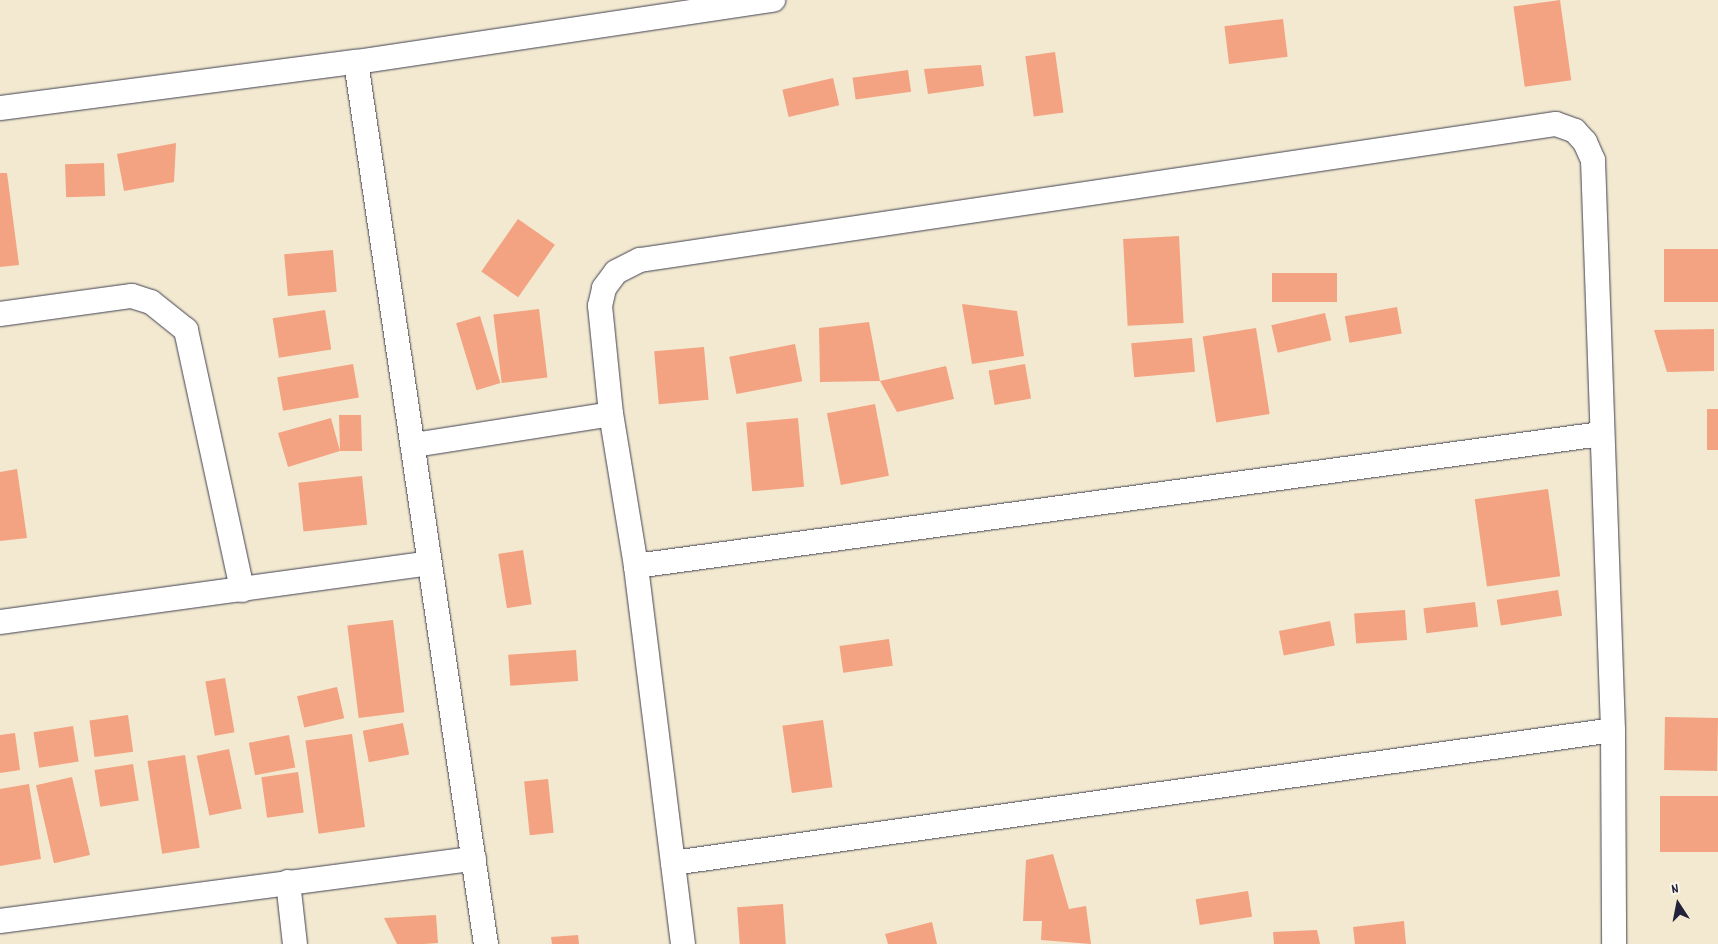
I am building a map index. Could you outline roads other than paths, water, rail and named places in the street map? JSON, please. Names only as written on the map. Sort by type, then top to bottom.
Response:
[{"type":"street","points":[[0,108],[356,62],[773,0]]},
{"type":"street","points":[[356,62],[414,444],[429,563],[486,944]]},
{"type":"street","points":[[683,944],[636,566],[611,414],[600,306],[604,288],[616,272],[640,260],[1556,124],[1575,130],[1585,142],[1593,160],[1601,434],[1613,730],[1614,944]]},
{"type":"street","points":[[0,314],[132,296],[151,302],[186,330],[242,590]]},
{"type":"street","points":[[414,444],[611,414]]},
{"type":"street","points":[[636,566],[1601,434]]},
{"type":"street","points":[[0,622],[429,563]]},
{"type":"street","points":[[673,863],[1613,730]]},
{"type":"street","points":[[0,921],[474,859]]},
{"type":"street","points":[[288,882],[295,944]]}]
